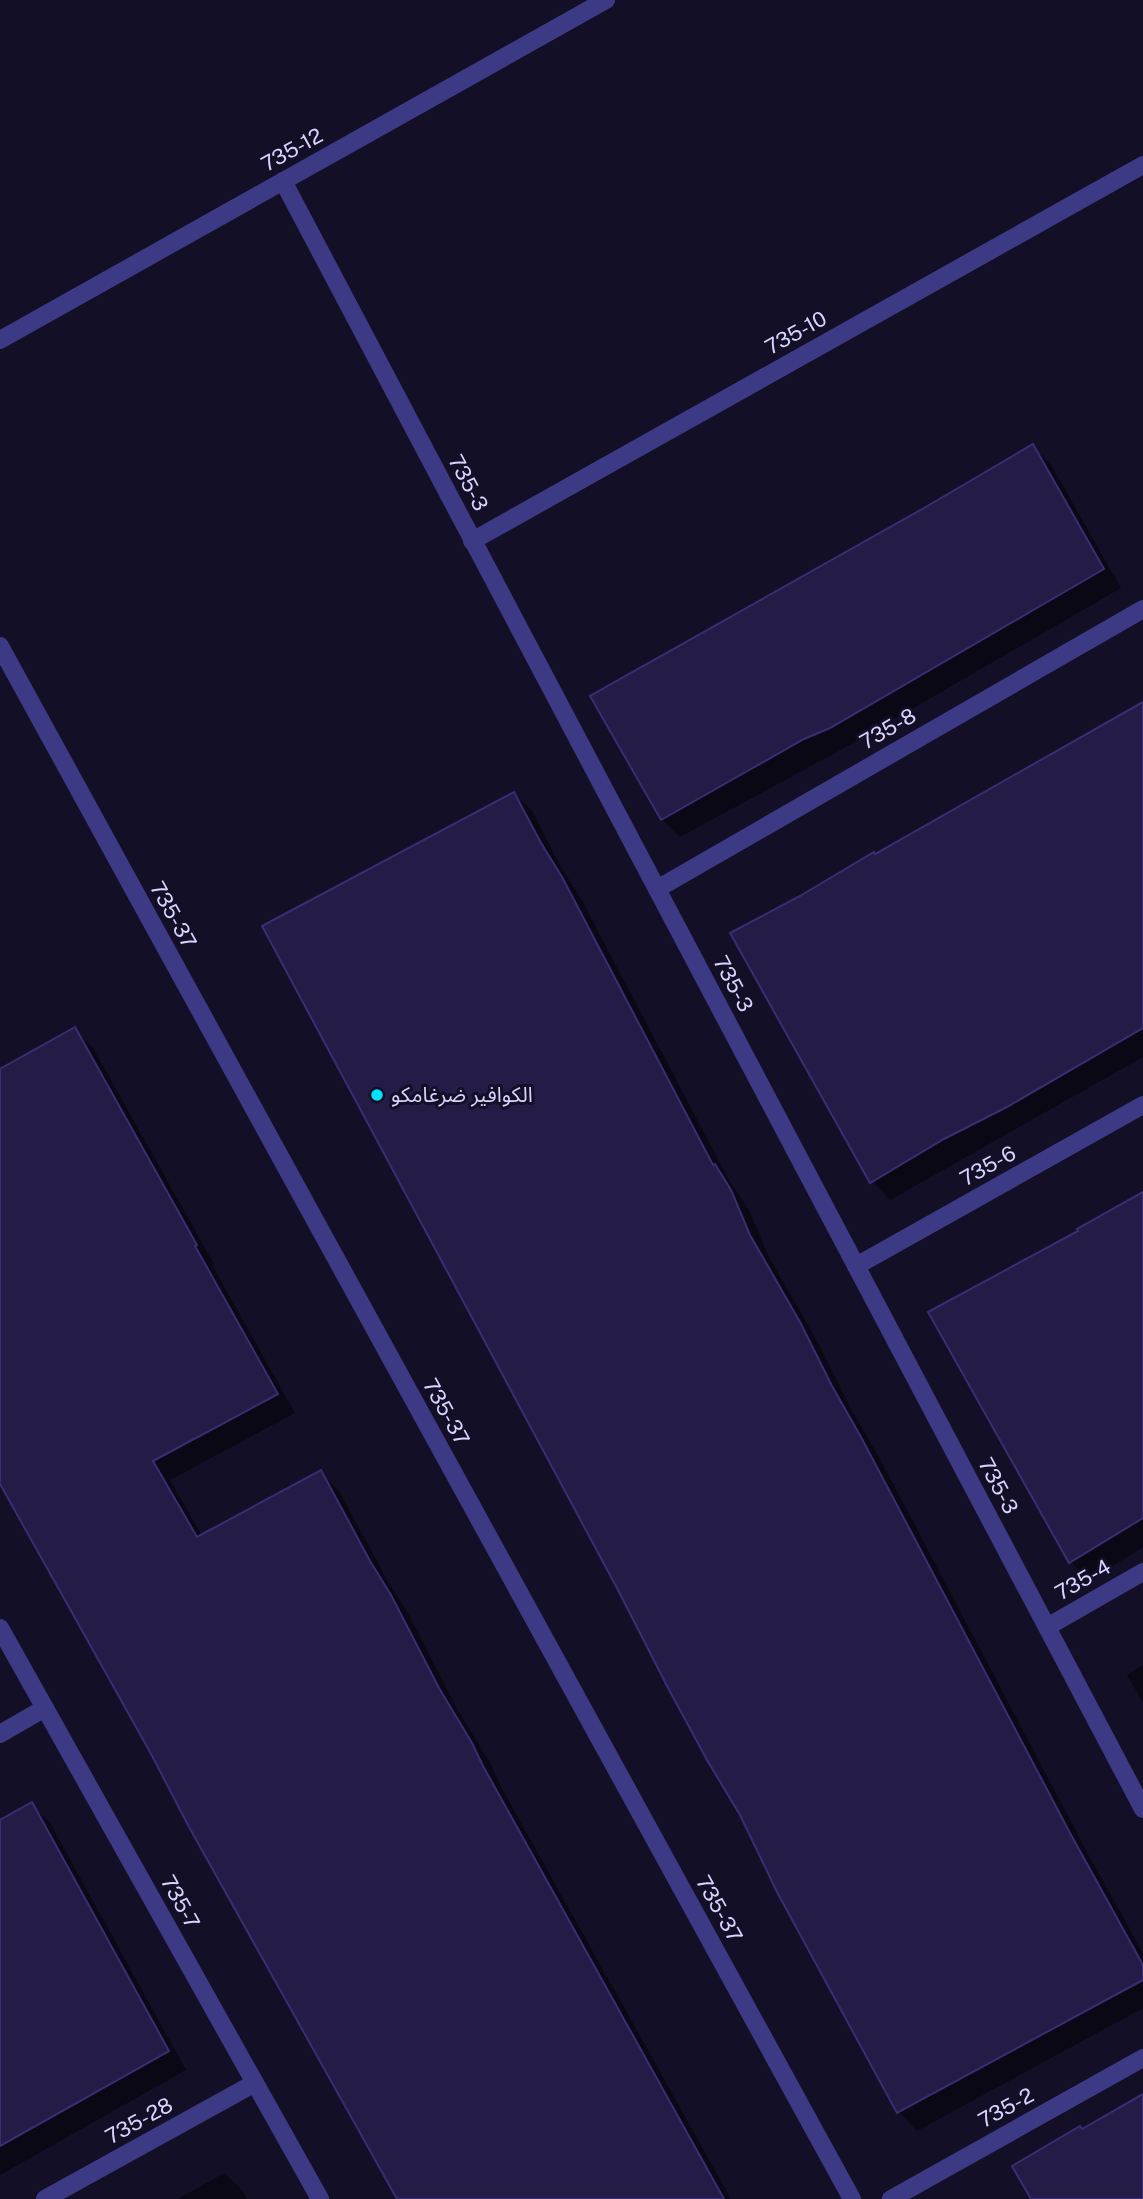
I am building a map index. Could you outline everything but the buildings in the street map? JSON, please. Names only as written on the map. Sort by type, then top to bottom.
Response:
[{"type":"street","name":"735-12","points":[[0,340],[606,0]]},
{"type":"street","name":"735-10","points":[[472,541],[1143,165]]},
{"type":"street","name":"735-3","points":[[283,181],[1143,1809]]},
{"type":"street","name":"735-8","points":[[657,889],[1143,609]]},
{"type":"street","name":"735-37","points":[[0,646],[852,2199]]},
{"type":"street","name":"735-6","points":[[856,1266],[1143,1105]]},
{"type":"street","name":"735-4","points":[[1047,1627],[1143,1572]]},
{"type":"street","name":"735-7","points":[[0,1628],[320,2199]]},
{"type":"street","points":[[0,1734],[45,1708]]},
{"type":"street","name":"735-2","points":[[891,2199],[1143,2058]]},
{"type":"street","name":"735-28","points":[[45,2199],[255,2083]]},
{"type":"place","name":"الكوافير ضرغامكو","points":[[377,1095]]}]
